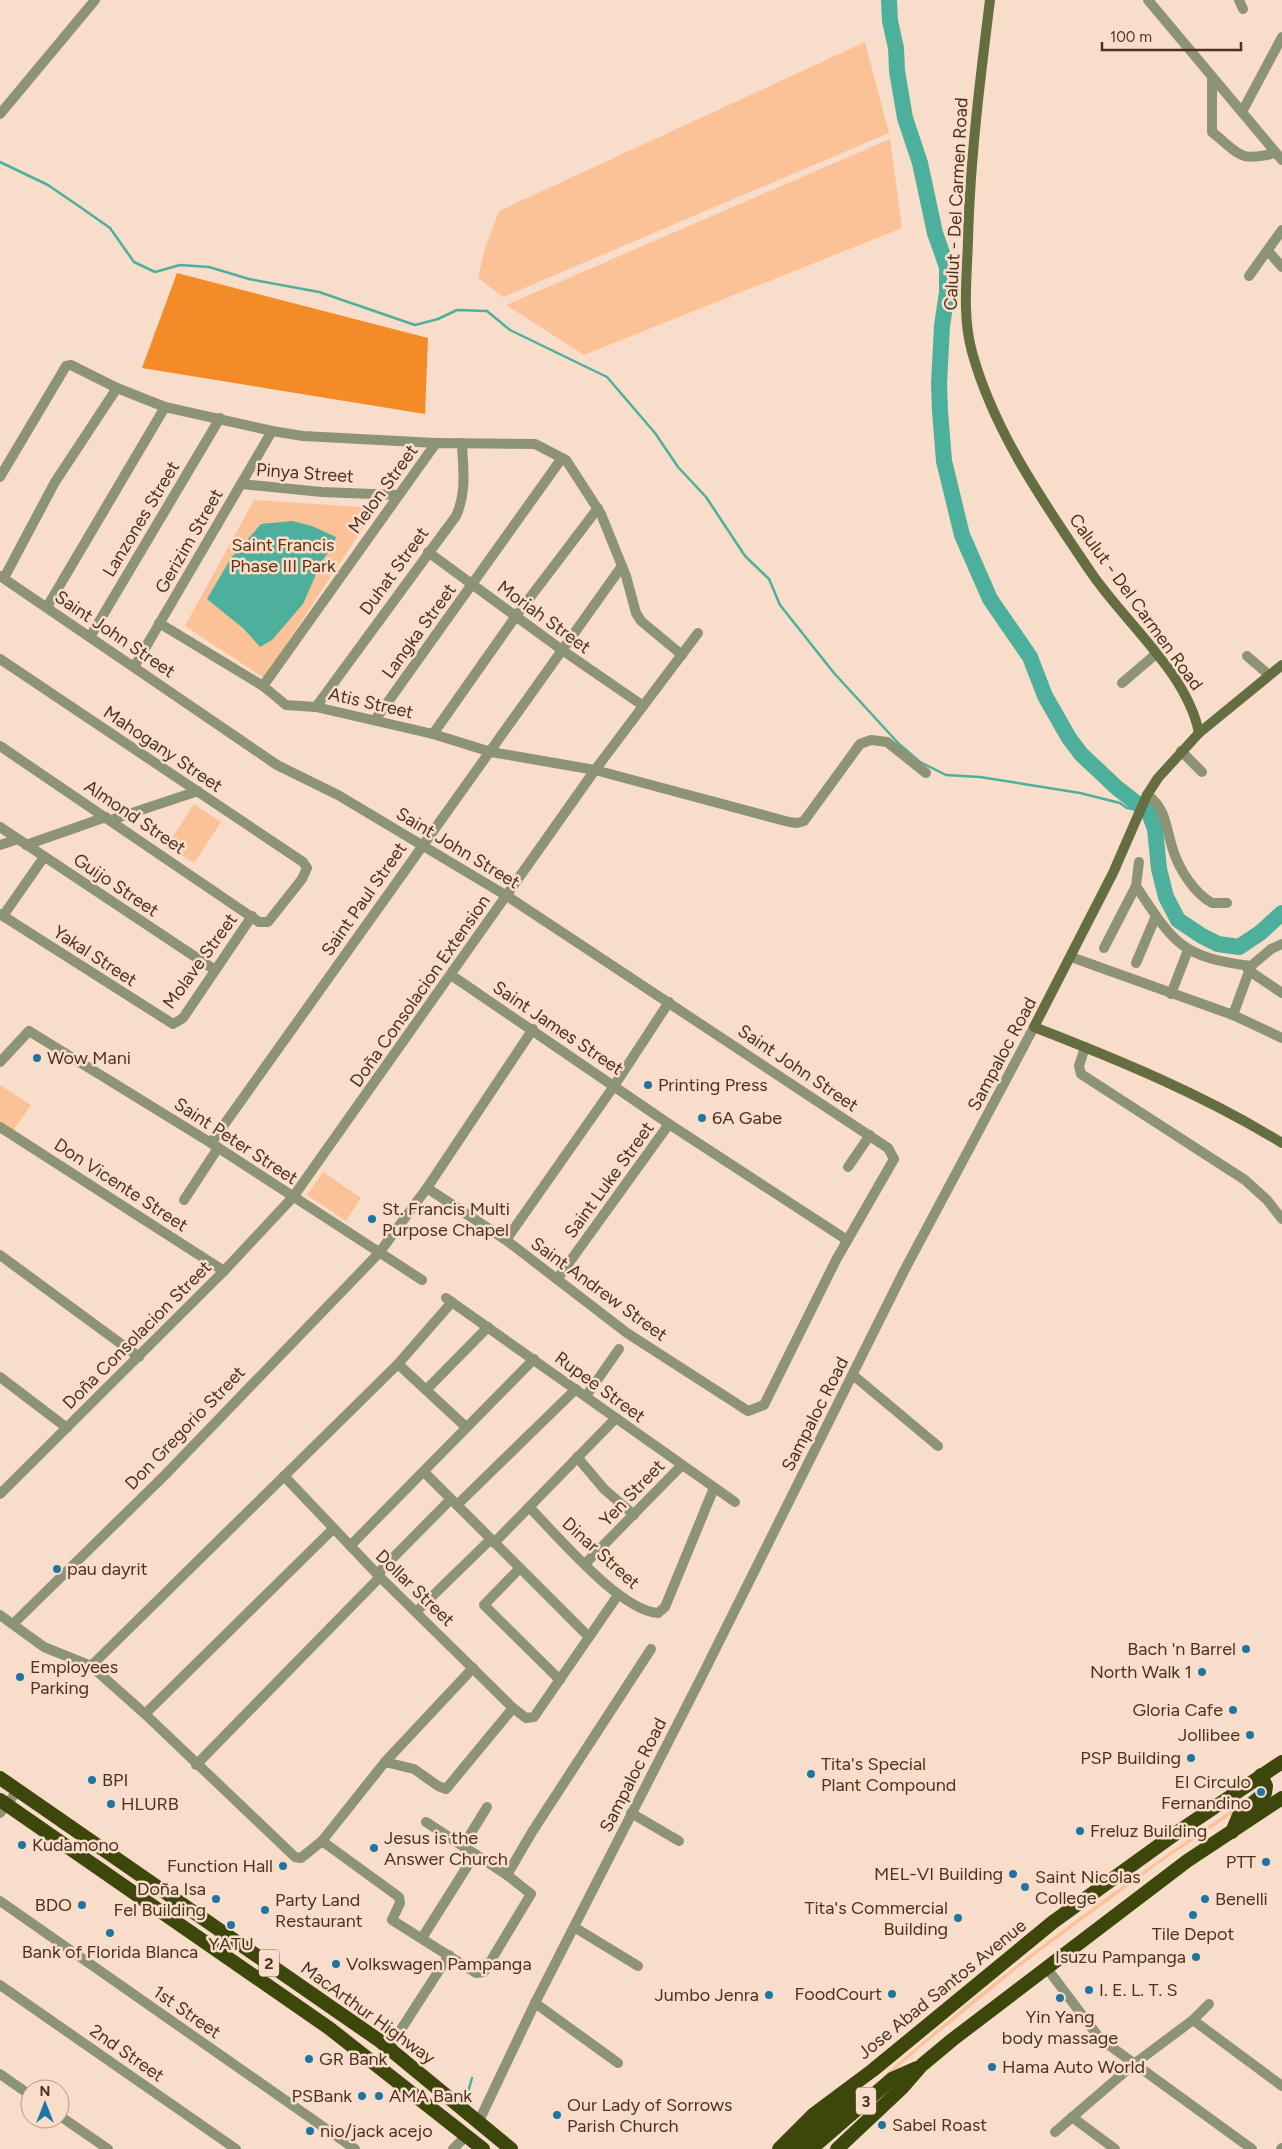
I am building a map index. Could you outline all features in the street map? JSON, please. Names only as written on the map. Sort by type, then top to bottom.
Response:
[{"type":"highway","name":"Jose Abad Santos Avenue","points":[[779,2149],[814,2114],[873,2070],[1053,1922],[1282,1762]]},
{"type":"highway","points":[[1232,1832],[1240,1813],[1265,1793],[1266,1786],[1261,1775]]},
{"type":"highway","name":"MacArthur Highway","points":[[0,1778],[389,2048],[511,2149]]},
{"type":"highway","name":"3","points":[[837,2149],[902,2088],[922,2065],[1046,1967],[1187,1861],[1282,1798]]},
{"type":"highway","name":"MacArthur Highway","points":[[2,1806],[310,2014],[464,2138],[483,2149]]},
{"type":"highway","name":"3","points":[[794,2149],[811,2143],[892,2079],[922,2065]]},
{"type":"highway","name":"3","points":[[811,2143],[860,2089],[873,2070]]},
{"type":"main road","name":"Calulut - Del Carmen Road","points":[[990,0],[978,91],[968,218],[967,317],[972,352],[980,376],[1010,444],[1055,519],[1101,588],[1156,654],[1190,705],[1200,733]]},
{"type":"main road","name":"Sampaloc Road","points":[[1034,1028],[1113,873],[1146,797],[1160,774],[1200,733],[1282,665]]},
{"type":"main road","points":[[1034,1028],[1085,1047],[1178,1087],[1253,1125],[1282,1143]]},
{"type":"street","points":[[0,114],[95,0]]},
{"type":"street","points":[[1150,1],[1279,157]]},
{"type":"street","points":[[1242,112],[1282,37]]},
{"type":"street","points":[[1212,78],[1212,132],[1244,158],[1279,157]]},
{"type":"street","points":[[1249,276],[1282,230]]},
{"type":"street","points":[[1268,251],[1282,267]]},
{"type":"street","points":[[0,477],[66,366],[80,368],[117,388],[164,407],[272,431],[304,436],[436,443]]},
{"type":"street","points":[[2,577],[55,482],[117,388]]},
{"type":"street","points":[[47,608],[164,407]]},
{"type":"street","name":"Lanzones Street","points":[[90,637],[220,418]]},
{"type":"street","name":"Gerizim Street","points":[[134,667],[272,431]]},
{"type":"street","name":"Melon Street","points":[[263,686],[436,443],[535,444],[566,460],[598,508],[622,566],[636,614],[641,621],[682,655]]},
{"type":"street","name":"Duhat Street","points":[[316,706],[456,516],[462,501],[462,444]]},
{"type":"street","name":"Langka Street","points":[[375,720],[562,458]]},
{"type":"street","name":"Pinya Street","points":[[240,484],[322,492],[398,495]]},
{"type":"street","points":[[433,734],[516,616],[598,508]]},
{"type":"street","name":"Moriah Street","points":[[428,552],[642,706]]},
{"type":"street","name":"Saint Paul Street","points":[[184,1200],[215,1145],[422,846],[491,752],[622,566]]},
{"type":"street","name":"Saint John Street","points":[[2,577],[277,764],[338,795],[507,896],[888,1148],[893,1155],[892,1162],[847,1240]]},
{"type":"street","name":"Atis Street","points":[[160,623],[263,686],[286,705],[316,706],[433,734],[491,752],[595,770],[767,818],[797,823],[804,820],[860,744],[871,740],[887,742],[926,773]]},
{"type":"street","name":"Doña Consolacion Extension","points":[[294,1197],[595,770],[698,633]]},
{"type":"street","points":[[1122,683],[1156,654]]},
{"type":"street","points":[[1247,656],[1269,675]]},
{"type":"street","name":"Mahogany Street","points":[[0,659],[303,862],[307,868],[302,879],[268,922],[259,922],[252,916]]},
{"type":"street","name":"Almond Street","points":[[0,746],[252,916]]},
{"type":"street","points":[[1181,751],[1202,772]]},
{"type":"street","points":[[0,845],[22,842],[109,819],[198,791]]},
{"type":"street","points":[[1146,797],[1160,806],[1176,858],[1190,881],[1212,903],[1227,903]]},
{"type":"street","name":"Guijo Street","points":[[0,827],[215,970]]},
{"type":"street","points":[[2,915],[44,857]]},
{"type":"street","points":[[1104,948],[1136,886],[1139,862]]},
{"type":"street","points":[[1136,886],[1167,932],[1188,950],[1250,968],[1282,993]]},
{"type":"street","name":"Yakal Street","points":[[2,915],[173,1024]]},
{"type":"street","name":"Molave Street","points":[[173,1024],[183,1018],[252,916]]},
{"type":"street","points":[[1136,963],[1156,916]]},
{"type":"street","points":[[1233,1015],[1250,968],[1270,949],[1282,944]]},
{"type":"street","points":[[1270,949],[1282,956]]},
{"type":"street","points":[[1171,994],[1188,950]]},
{"type":"street","points":[[1071,957],[1233,1015],[1282,1038]]},
{"type":"street","name":"Saint James Street","points":[[452,975],[669,1124],[847,1240]]},
{"type":"street","points":[[506,1240],[614,1086],[669,1002]]},
{"type":"street","name":"Sampaloc Road","points":[[479,2122],[535,2003],[701,1678],[904,1271],[1034,1028]]},
{"type":"street","name":"Don Gregorio Street","points":[[13,1624],[164,1476],[379,1253],[427,1188],[533,1029]]},
{"type":"street","name":"Saint Peter Street","points":[[0,1062],[29,1032],[215,1145],[422,1280]]},
{"type":"street","points":[[1085,1047],[1079,1066],[1081,1074],[1245,1180],[1267,1200],[1282,1219]]},
{"type":"street","name":"Saint Luke Street","points":[[558,1278],[669,1124]]},
{"type":"street","name":"Don Vicente Street","points":[[0,1127],[224,1271]]},
{"type":"street","points":[[848,1167],[870,1136]]},
{"type":"street","name":"Saint Andrew Street","points":[[427,1188],[506,1240],[558,1278],[627,1333],[745,1410],[754,1411],[764,1405],[847,1240]]},
{"type":"street","name":"Doña Consolacion Street","points":[[0,1494],[139,1357],[294,1197]]},
{"type":"street","points":[[0,1255],[139,1357]]},
{"type":"street","name":"Rupee Street","points":[[398,1364],[449,1300],[534,1358],[681,1466],[735,1502]]},
{"type":"street","points":[[426,1390],[488,1327]]},
{"type":"street","points":[[586,1396],[619,1349]]},
{"type":"street","points":[[350,1546],[424,1473],[534,1358]]},
{"type":"street","points":[[91,1666],[398,1364],[466,1427]]},
{"type":"street","points":[[853,1374],[938,1446]]},
{"type":"street","points":[[0,1377],[68,1428]]},
{"type":"street","points":[[196,1765],[380,1577],[380,1571],[576,1389]]},
{"type":"street","points":[[417,1611],[529,1507],[616,1418]]},
{"type":"street","points":[[577,1457],[604,1489],[634,1515]]},
{"type":"street","name":"Yen Street","points":[[585,1564],[681,1466]]},
{"type":"street","points":[[424,1473],[589,1637]]},
{"type":"street","name":"Dollar Street","points":[[284,1476],[380,1577],[417,1611],[513,1708],[526,1718],[534,1717],[560,1680]]},
{"type":"street","name":"Dinar Street","points":[[529,1507],[618,1595],[649,1613],[658,1613],[665,1607],[714,1488]]},
{"type":"street","points":[[145,1714],[333,1528]]},
{"type":"street","points":[[519,1569],[484,1605],[560,1680],[618,1595]]},
{"type":"street","points":[[0,1615],[44,1647],[91,1666],[145,1714],[196,1765],[295,1856],[301,1858],[322,1841],[385,1762],[473,1668]]},
{"type":"street","points":[[507,1875],[532,1832],[651,1648]]},
{"type":"street","points":[[385,1762],[414,1769],[438,1786],[446,1789],[513,1708]]},
{"type":"street","points":[[2,1806],[18,1790]]},
{"type":"street","points":[[463,1846],[487,1807]]},
{"type":"street","points":[[631,1813],[679,1841]]},
{"type":"street","points":[[322,1841],[399,1897],[400,1903],[392,1920],[476,1973],[484,1972],[531,1897],[528,1891],[507,1875],[426,1822]]},
{"type":"street","points":[[422,1938],[475,1854]]},
{"type":"street","name":"1st Street","points":[[0,1901],[355,2149]]},
{"type":"street","points":[[574,1927],[638,1966]]},
{"type":"street","points":[[389,2048],[449,1955]]},
{"type":"street","points":[[1046,1967],[1098,2036],[1252,2149]]},
{"type":"street","name":"2nd Street","points":[[0,1985],[236,2149]]},
{"type":"street","points":[[535,2003],[618,2063]]},
{"type":"street","points":[[1055,2132],[1134,2064],[1194,2020],[1209,2004]]},
{"type":"street","points":[[1194,2020],[1282,2086]]},
{"type":"street","points":[[0,2074],[20,2088]]},
{"type":"street","points":[[1072,2117],[1115,2149]]},
{"type":"street","points":[[70,2123],[108,2149]]},
{"type":"street","points":[[453,2149],[464,2138]]},
{"type":"green space","points":[[865,42],[889,133],[503,297],[478,278],[485,248],[499,211]]},
{"type":"green space","points":[[890,139],[902,228],[584,355],[506,305]]},
{"type":"green space","name":"Saint Francis Phase III Park","points":[[254,500],[376,508],[264,678],[185,626]]},
{"type":"green space","points":[[194,804],[221,822],[194,863],[167,846]]},
{"type":"green space","points":[[0,1085],[31,1105],[12,1132],[0,1125]]},
{"type":"green space","points":[[323,1172],[361,1198],[346,1221],[307,1195]]},
{"type":"green space","points":[[1257,1793],[1234,1813],[1165,1859],[1028,1960],[921,2047],[814,2141],[918,2046],[1027,1957],[1141,1873]]},
{"type":"shaded area","points":[[177,273],[428,338],[425,414],[142,368]]},
{"type":"water","points":[[292,521],[312,526],[336,537],[333,546],[322,561],[303,604],[272,640],[260,647],[244,629],[207,599],[231,558],[261,524]]},
{"type":"waterway","points":[[889,0],[890,21],[896,48],[897,71],[905,118],[920,163],[935,233],[947,267],[947,292],[942,326],[939,384],[940,411],[944,461],[962,535],[990,599],[1030,657],[1045,696],[1069,738],[1081,754],[1116,787],[1149,813],[1155,829],[1159,869],[1166,897],[1178,920],[1218,944],[1239,947],[1260,933],[1282,913]]},
{"type":"waterway","points":[[0,162],[48,185],[110,228],[134,262],[155,272],[180,265],[209,267],[249,279],[319,292],[415,325],[438,319],[457,310],[487,311],[510,330],[607,377],[655,433],[678,467],[706,497],[745,556],[769,579],[780,605],[834,673],[899,744],[920,762],[946,775],[980,777],[1080,793],[1120,803],[1127,808],[1138,810]]},
{"type":"waterway","points":[[466,2099],[472,2078]]},
{"type":"place","name":"Wow Mani","points":[[37,1058]]},
{"type":"place","name":"Printing Press","points":[[648,1085]]},
{"type":"place","name":"6A Gabe","points":[[702,1118]]},
{"type":"place","name":"St. Francis Multi Purpose Chapel","points":[[372,1219]]},
{"type":"place","name":"pau dayrit","points":[[57,1569]]},
{"type":"place","name":"Bach 'n Barrel","points":[[1246,1649]]},
{"type":"place","name":"North Walk 1","points":[[1202,1672]]},
{"type":"place","name":"Employees Parking","points":[[20,1677]]},
{"type":"place","name":"Gloria Cafe","points":[[1233,1710]]},
{"type":"place","name":"Jollibee","points":[[1250,1735]]},
{"type":"place","name":"PSP Building","points":[[1191,1758]]},
{"type":"place","name":"Tita's Special Plant Compound","points":[[811,1774]]},
{"type":"place","name":"BPI","points":[[92,1780]]},
{"type":"place","name":"El Circulo Fernandino","points":[[1261,1792]]},
{"type":"place","name":"HLURB","points":[[111,1804]]},
{"type":"place","name":"Freluz Building","points":[[1080,1831]]},
{"type":"place","name":"Kudamono","points":[[22,1845]]},
{"type":"place","name":"Jesus is the Answer Church","points":[[374,1848]]},
{"type":"place","name":"PTT","points":[[1266,1862]]},
{"type":"place","name":"Function Hall","points":[[283,1866]]},
{"type":"place","name":"MEL-VI Building","points":[[1013,1874]]},
{"type":"place","name":"Saint Nicolas College","points":[[1025,1887]]},
{"type":"place","name":"Doña Isa Fel Building","points":[[216,1899]]},
{"type":"place","name":"Benelli","points":[[1205,1899]]},
{"type":"place","name":"BDO","points":[[82,1905]]},
{"type":"place","name":"Party Land Restaurant","points":[[265,1910]]},
{"type":"place","name":"Tile Depot","points":[[1193,1915]]},
{"type":"place","name":"Tita's Commercial Building","points":[[958,1918]]},
{"type":"place","name":"YATU","points":[[231,1925]]},
{"type":"place","name":"Bank of Florida Blanca","points":[[110,1933]]},
{"type":"place","name":"Isuzu Pampanga","points":[[1196,1957]]},
{"type":"place","name":"Volkswagen Pampanga","points":[[336,1964]]},
{"type":"place","name":"I. E. L. T. S","points":[[1089,1990]]},
{"type":"place","name":"FoodCourt","points":[[892,1994]]},
{"type":"place","name":"Jumbo Jenra","points":[[769,1995]]},
{"type":"place","name":"Yin Yang body massage","points":[[1060,1998]]},
{"type":"place","name":"GR Bank","points":[[309,2059]]},
{"type":"place","name":"Hama Auto World","points":[[992,2067]]},
{"type":"place","name":"PSBank","points":[[362,2096]]},
{"type":"place","name":"AMA Bank","points":[[379,2096]]},
{"type":"place","name":"Our Lady of Sorrows Parish Church","points":[[557,2115]]},
{"type":"place","name":"Sabel Roast","points":[[882,2125]]},
{"type":"place","name":"nio/jack acejo","points":[[310,2131]]}]
